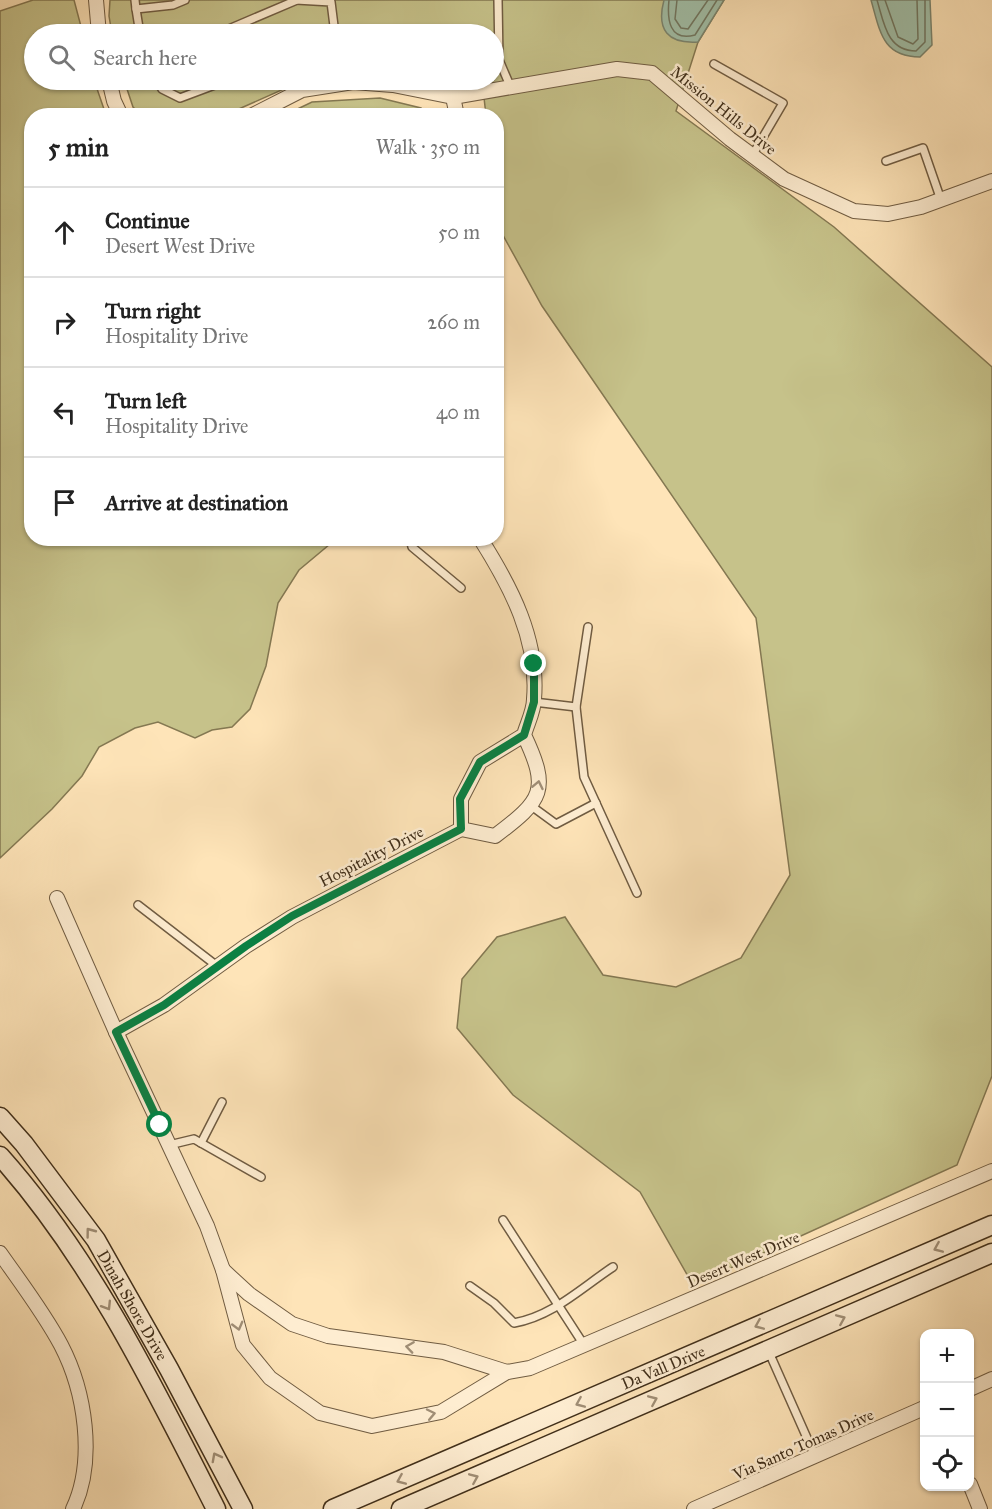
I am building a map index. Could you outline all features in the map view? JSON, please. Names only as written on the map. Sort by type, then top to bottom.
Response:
[{"type":"main road","name":"Dinah Shore Drive","points":[[0,1117],[24,1144],[96,1240],[169,1369],[243,1509]]},
{"type":"main road","name":"Dinah Shore Drive","points":[[0,1156],[65,1241],[122,1331],[216,1509]]},
{"type":"main road","name":"Da Vall Drive","points":[[333,1509],[992,1225]]},
{"type":"main road","name":"Da Vall Drive","points":[[400,1509],[992,1253]]},
{"type":"street","points":[[96,0],[98,24]]},
{"type":"street","name":"Mission Hills Drive","points":[[418,90],[453,97],[512,89],[575,74],[617,69],[652,73],[752,156],[784,179],[854,211],[888,214],[940,200],[992,181]]},
{"type":"street","points":[[111,90],[117,108]]},
{"type":"street","name":"Mission Hills Drive","points":[[267,108],[302,90]]},
{"type":"street","points":[[453,97],[455,108]]},
{"type":"street","points":[[484,546],[519,608],[534,664],[534,702],[524,735],[541,777],[537,794],[525,814],[495,836],[461,829],[460,799],[480,762],[524,735]]},
{"type":"street","name":"Hospitality Drive","points":[[116,1032],[164,1005],[292,916],[461,829]]},
{"type":"street","name":"Desert West Drive","points":[[57,898],[116,1032],[207,1226],[223,1270],[243,1345],[270,1378],[320,1413],[372,1426],[441,1412],[507,1372],[531,1368],[992,1171]]},
{"type":"street","points":[[0,1253],[61,1345],[76,1384],[83,1418],[85,1448],[83,1475],[74,1509]]},
{"type":"street","name":"Desert West Drive","points":[[223,1270],[249,1294],[292,1324],[328,1336],[444,1352],[507,1372]]},
{"type":"street","points":[[974,1387],[992,1379]]},
{"type":"street","name":"Via Santo Tomas Drive","points":[[694,1509],[920,1410]]},
{"type":"street","points":[[972,1491],[980,1509]]},
{"type":"lane","points":[[135,0],[138,24]]},
{"type":"lane","points":[[136,9],[173,5],[185,0]]},
{"type":"lane","points":[[240,24],[296,0],[331,2],[334,24]]},
{"type":"lane","points":[[498,0],[498,24]]},
{"type":"lane","points":[[714,64],[783,103],[752,156]]},
{"type":"lane","points":[[504,71],[512,89]]},
{"type":"lane","points":[[164,90],[180,98],[201,90]]},
{"type":"lane","points":[[886,161],[923,148],[940,200]]},
{"type":"lane","points":[[412,546],[461,588]]},
{"type":"lane","points":[[588,627],[576,707],[584,777],[637,893]]},
{"type":"lane","points":[[534,702],[576,707]]},
{"type":"lane","points":[[530,805],[556,824],[596,803]]},
{"type":"lane","points":[[138,905],[218,966]]},
{"type":"lane","points":[[201,1143],[222,1102]]},
{"type":"lane","points":[[170,1145],[194,1139],[261,1177]]},
{"type":"lane","points":[[503,1220],[584,1344]]},
{"type":"lane","points":[[470,1287],[494,1303],[514,1323],[534,1319],[560,1305],[613,1267]]},
{"type":"lane","points":[[768,1350],[815,1456]]},
{"type":"shaded area","points":[[33,0],[74,0],[80,24],[24,24],[24,90],[97,90],[104,108],[24,108],[24,546],[328,546],[299,570],[278,603],[266,666],[250,709],[232,727],[212,730],[195,738],[158,722],[135,728],[99,747],[82,776],[52,809],[0,858],[0,11]]},
{"type":"shaded area","points":[[110,0],[724,0],[698,42],[676,111],[834,227],[992,367],[992,1076],[957,1165],[693,1285],[640,1192],[513,1095],[457,1028],[462,979],[497,937],[565,917],[603,975],[676,987],[741,958],[790,875],[756,618],[542,306],[504,237],[504,108],[485,108],[483,90],[504,90],[504,24],[110,24]]},
{"type":"shaded area","points":[[127,90],[282,90],[241,108],[133,107]]},
{"type":"shaded area","points":[[439,90],[473,90],[452,92]]},
{"type":"shaded area","points":[[380,98],[421,108],[300,108],[312,102]]},
{"type":"water","points":[[664,0],[724,0],[698,42],[688,42],[672,38],[663,27]]},
{"type":"water","points":[[871,0],[930,0],[932,45],[920,57],[907,56],[890,47],[880,32]]},
{"type":"route","points":[[160,1125],[116,1032],[164,1005],[292,916],[461,829],[460,799],[480,762],[524,735],[534,702],[534,664]]}]
